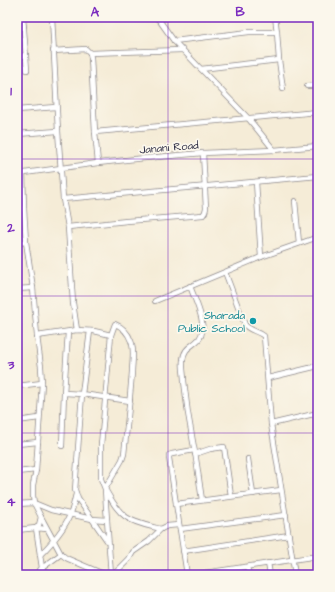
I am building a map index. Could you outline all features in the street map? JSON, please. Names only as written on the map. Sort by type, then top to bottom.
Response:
[{"type":"street","points":[[23,17],[27,70]]},
{"type":"street","points":[[52,17],[56,107],[63,199],[68,227],[73,303],[77,330]]},
{"type":"street","points":[[158,18],[171,17]]},
{"type":"street","points":[[275,17],[283,89]]},
{"type":"street","points":[[158,18],[174,41],[248,118],[274,150]]},
{"type":"street","points":[[17,27],[24,26]]},
{"type":"street","points":[[174,41],[249,32],[277,32]]},
{"type":"street","points":[[53,51],[88,50],[90,54],[98,163]]},
{"type":"street","points":[[90,54],[182,50]]},
{"type":"street","points":[[17,57],[26,56]]},
{"type":"street","points":[[201,68],[279,60]]},
{"type":"street","points":[[307,86],[318,85]]},
{"type":"street","points":[[17,110],[56,107]]},
{"type":"street","points":[[95,132],[318,112]]},
{"type":"street","points":[[17,134],[58,131]]},
{"type":"street","name":"Janani Road","points":[[17,174],[98,163],[203,153],[274,150],[318,146]]},
{"type":"street","points":[[68,227],[203,215],[206,208],[203,153]]},
{"type":"street","points":[[23,173],[26,242],[33,288],[42,383],[36,470],[33,485],[34,503],[61,554],[66,558],[106,575]]},
{"type":"street","points":[[63,199],[318,176]]},
{"type":"street","points":[[256,182],[261,257]]},
{"type":"street","points":[[295,201],[299,243]]},
{"type":"street","points":[[17,210],[24,209]]},
{"type":"street","points":[[156,301],[261,257],[318,237]]},
{"type":"street","points":[[17,243],[26,242]]},
{"type":"street","points":[[225,272],[246,325],[250,329],[264,336],[271,424],[295,575]]},
{"type":"street","points":[[190,286],[203,326],[202,334],[199,339],[187,348],[183,359],[186,404],[202,500]]},
{"type":"street","points":[[17,290],[33,288]]},
{"type":"street","points":[[105,489],[124,454],[130,401],[133,352],[128,336],[121,327],[115,324],[111,335],[101,445],[102,479],[105,489],[108,542],[112,575]]},
{"type":"street","points":[[37,336],[77,330],[111,335]]},
{"type":"street","points":[[40,555],[54,541],[62,530],[70,514],[76,493],[82,394],[90,331]]},
{"type":"street","points":[[62,446],[68,332]]},
{"type":"street","points":[[268,378],[318,366]]},
{"type":"street","points":[[17,386],[42,383]]},
{"type":"street","points":[[64,393],[130,401]]},
{"type":"street","points":[[271,424],[318,414]]},
{"type":"street","points":[[17,421],[39,418]]},
{"type":"street","points":[[17,444],[38,442]]},
{"type":"street","points":[[187,575],[169,456],[172,454],[224,447],[231,496]]},
{"type":"street","points":[[248,459],[253,494]]},
{"type":"street","points":[[17,472],[36,470]]},
{"type":"street","points":[[105,489],[116,507],[125,517],[161,529]]},
{"type":"street","points":[[176,504],[281,490]]},
{"type":"street","points":[[76,493],[108,542]]},
{"type":"street","points":[[17,504],[34,503],[51,510],[92,519],[107,520]]},
{"type":"street","points":[[112,575],[129,559],[133,552],[149,541],[161,529],[167,526],[179,527],[286,515]]},
{"type":"street","points":[[41,518],[39,525],[36,528],[42,568],[41,575]]},
{"type":"street","points":[[17,530],[36,528],[48,529]]},
{"type":"street","points":[[183,551],[289,535]]},
{"type":"street","points":[[35,575],[61,554]]},
{"type":"street","points":[[191,575],[318,556]]},
{"type":"street","points":[[268,563],[270,575]]},
{"type":"street","points":[[247,566],[248,575]]},
{"type":"place","name":"Sharada Public School","points":[[253,321]]}]
